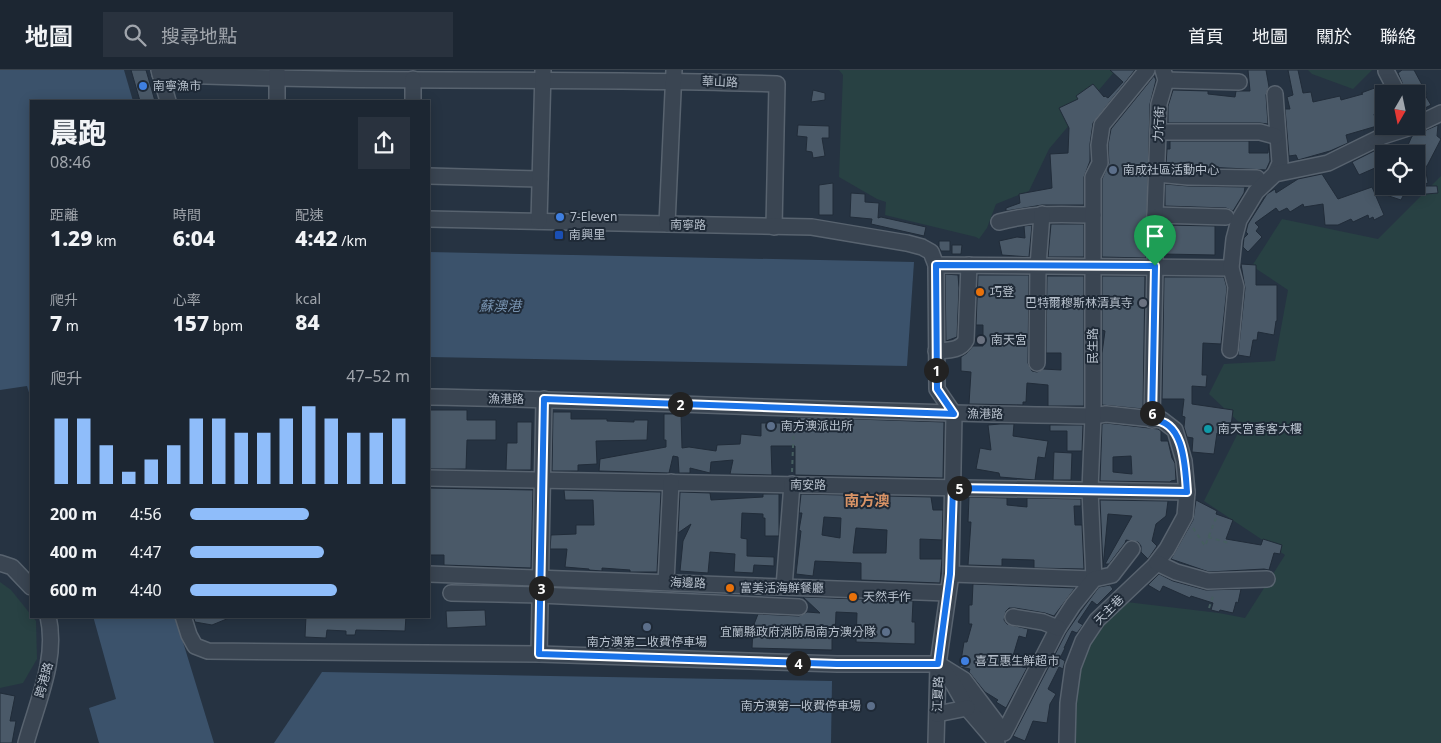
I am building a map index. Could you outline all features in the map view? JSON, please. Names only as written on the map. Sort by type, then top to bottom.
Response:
[{"type":"street","name":"民生路","points":[[1094,579],[1090,490],[1093,416],[1093,177],[1100,163],[1099,145],[1102,125],[1147,70]]},
{"type":"street","points":[[1386,71],[1393,85]]},
{"type":"street","points":[[159,72],[168,100]]},
{"type":"street","name":"華山路","points":[[159,72],[413,79],[543,75],[759,77],[777,84],[774,226]]},
{"type":"street","points":[[276,100],[277,75]]},
{"type":"street","points":[[539,221],[543,75]]},
{"type":"street","points":[[667,224],[674,75]]},
{"type":"street","points":[[1164,75],[1239,82]]},
{"type":"street","name":"力行街","points":[[1152,420],[1155,215],[1159,104],[1164,75]]},
{"type":"street","points":[[413,79],[413,100]]},
{"type":"street","points":[[1230,350],[1236,287],[1231,268],[1234,239],[1239,220],[1256,192],[1275,174],[1280,163],[1274,94]]},
{"type":"street","points":[[1425,121],[1441,114]]},
{"type":"street","points":[[1158,132],[1260,132],[1275,136]]},
{"type":"street","points":[[1275,174],[1328,163],[1386,135]]},
{"type":"street","points":[[1157,174],[1188,177],[1257,178]]},
{"type":"street","points":[[430,176],[540,179]]},
{"type":"street","points":[[999,222],[1020,216],[1042,214],[1093,215]]},
{"type":"street","points":[[1037,363],[1038,266],[1042,214]]},
{"type":"street","points":[[1155,215],[1226,217]]},
{"type":"street","name":"南寧路","points":[[430,218],[812,228],[907,242],[931,252],[936,265]]},
{"type":"street","points":[[954,414],[937,389],[936,265],[1231,268]]},
{"type":"street","points":[[936,351],[954,350],[964,344],[966,340],[970,265]]},
{"type":"street","name":"漁港路","points":[[430,397],[544,399],[954,414],[1093,416],[1106,414],[1162,420],[1175,430],[1184,461],[1187,492]]},
{"type":"street","points":[[539,654],[544,399]]},
{"type":"street","name":"江夏路","points":[[936,743],[938,664],[950,574],[954,414]]},
{"type":"street","name":"南安路","points":[[430,478],[1187,492]]},
{"type":"street","points":[[666,582],[671,482]]},
{"type":"street","points":[[784,586],[792,484]]},
{"type":"street","name":"天主巷","points":[[1067,743],[1068,703],[1073,667],[1083,641],[1097,620],[1157,562],[1167,549],[1185,516],[1187,492]]},
{"type":"street","points":[[950,574],[1094,579],[1112,575],[1132,549]]},
{"type":"street","points":[[1157,562],[1176,572],[1208,581],[1267,579]]},
{"type":"street","points":[[0,563],[12,567],[30,586]]},
{"type":"street","name":"海邊路","points":[[430,574],[947,593]]},
{"type":"street","points":[[184,618],[194,646],[208,651],[539,654],[827,664],[938,664],[964,680],[1004,733],[1058,628],[1073,605],[1094,579]]},
{"type":"street","points":[[451,593],[540,595],[799,607]]},
{"type":"street","points":[[1013,617],[1044,622],[1058,628]]},
{"type":"street","name":"跨港路","points":[[26,743],[50,656],[48,618]]},
{"type":"street","points":[[938,664],[954,685],[967,708],[997,743]]},
{"type":"street","points":[[937,714],[967,708]]},
{"type":"path","points":[[792,484],[794,408]]},
{"type":"path","points":[[1185,516],[1205,546],[1216,518]]},
{"type":"path","points":[[1208,537],[1229,543]]},
{"type":"green space","points":[[839,70],[1115,71],[1049,149],[1029,191],[996,204],[987,228],[979,239],[885,215],[886,202],[877,199],[839,177],[843,75]]},
{"type":"green space","points":[[1308,70],[1372,70],[1353,89],[1312,74]]},
{"type":"green space","points":[[1441,176],[1441,743],[1071,743],[1077,666],[1118,601],[1219,613],[1245,618],[1285,555],[1204,501],[1242,425],[1209,394],[1224,364],[1275,361],[1288,290],[1252,266],[1282,219],[1378,239],[1422,195],[1425,195],[1425,192]]},
{"type":"green space","points":[[0,582],[11,590],[30,614],[30,618],[34,618],[36,621],[37,659],[23,683],[0,688]]},
{"type":"water","points":[[0,70],[124,70],[133,100],[30,100],[30,396],[27,386],[0,390]]},
{"type":"water","name":"蘇澳港","points":[[430,252],[914,262],[907,366],[430,357]]},
{"type":"water","points":[[94,618],[176,618],[214,743],[99,743],[89,708],[116,699]]},
{"type":"water","points":[[322,672],[832,681],[831,743],[274,743]]},
{"type":"building","name":"南寧漁市","points":[[131,70],[146,70],[155,100],[140,100]]},
{"type":"building","points":[[1110,70],[1135,70],[1093,123],[1090,161],[1084,177],[1084,205],[1042,205],[1006,211],[1006,208],[1020,203],[1019,194],[1052,188],[1050,154],[1068,153],[1069,128],[1059,108],[1078,99],[1076,96],[1093,84],[1104,97],[1108,98],[1123,82]]},
{"type":"building","points":[[1248,70],[1266,70],[1269,87],[1266,95],[1268,124],[1168,123],[1168,106],[1173,90],[1208,91],[1208,94],[1235,97],[1236,91],[1250,91]]},
{"type":"building","points":[[1288,70],[1298,70],[1303,93],[1311,92],[1313,102],[1340,96],[1341,100],[1363,94],[1361,93],[1375,88],[1375,127],[1346,135],[1348,143],[1330,151],[1298,160],[1296,155],[1289,156],[1285,109],[1290,109],[1287,97],[1293,95]]},
{"type":"building","points":[[1402,70],[1414,70],[1422,85],[1403,85],[1398,73]]},
{"type":"building","points":[[1154,76],[1156,80],[1150,104],[1146,258],[1102,257],[1102,179],[1109,163],[1108,145],[1111,129]]},
{"type":"building","points":[[813,90],[825,93],[825,100],[811,102]]},
{"type":"building","points":[[1425,95],[1431,105],[1425,108]]},
{"type":"building","points":[[798,125],[829,126],[829,138],[822,138],[825,156],[813,158],[812,152],[806,151],[807,137],[797,136]]},
{"type":"building","points":[[1438,125],[1437,136],[1441,139],[1425,167],[1425,145],[1408,145],[1412,136],[1425,135],[1425,130]]},
{"type":"building","points":[[1170,141],[1249,141],[1249,153],[1268,153],[1269,144],[1270,161],[1266,170],[1166,165],[1167,149],[1170,149]]},
{"type":"building","points":[[1375,150],[1375,168],[1359,175],[1352,162]]},
{"type":"building","points":[[1425,167],[1428,183],[1425,184]]},
{"type":"building","points":[[1322,174],[1338,199],[1372,187],[1384,215],[1374,220],[1373,217],[1369,219],[1368,215],[1353,222],[1351,219],[1338,225],[1325,225],[1323,204],[1304,207],[1303,204],[1290,212],[1287,208],[1279,212],[1276,208],[1255,223],[1259,227],[1256,231],[1262,237],[1248,252],[1243,247],[1244,238],[1248,234],[1246,232],[1248,224],[1267,194],[1275,189],[1276,193],[1298,179]]},
{"type":"building","points":[[833,183],[833,215],[819,215],[819,185]]},
{"type":"building","points":[[1165,184],[1245,187],[1244,193],[1233,211],[1226,208],[1165,206]]},
{"type":"building","points":[[1425,186],[1437,186],[1438,193],[1425,194]]},
{"type":"building","points":[[851,193],[865,194],[865,202],[879,203],[878,218],[881,217],[926,227],[924,236],[871,224],[872,219],[850,217]]},
{"type":"building","points":[[1386,195],[1415,195],[1403,196],[1401,200]]},
{"type":"building","points":[[1051,224],[1084,224],[1084,257],[1048,257]]},
{"type":"building","points":[[1032,225],[1029,257],[1002,255],[999,241],[1017,237],[1025,238],[1024,226]]},
{"type":"building","points":[[1164,225],[1215,226],[1215,255],[1164,254]]},
{"type":"building","points":[[939,241],[950,241],[950,251],[941,251]]},
{"type":"building","points":[[952,245],[962,245],[961,254],[952,254]]},
{"type":"building","points":[[1241,264],[1256,265],[1256,285],[1277,285],[1277,321],[1274,335],[1258,332],[1257,340],[1253,340],[1250,357],[1238,355],[1245,288]]},
{"type":"building","points":[[945,274],[958,275],[959,288],[957,337],[946,341]]},
{"type":"building","points":[[978,275],[1029,275],[1028,363],[1032,371],[1037,372],[1043,369],[1061,370],[1061,353],[1046,353],[1047,276],[1084,276],[1084,406],[1048,406],[1048,385],[1027,383],[1026,402],[1023,402],[1023,405],[969,404],[971,372],[961,371],[961,357],[973,346],[983,346],[983,325],[976,325]]},
{"type":"building","points":[[1102,276],[1145,276],[1143,409],[1102,405],[1102,353],[1105,331],[1102,330]]},
{"type":"building","points":[[1164,277],[1224,277],[1227,288],[1221,344],[1203,343],[1202,375],[1207,375],[1206,387],[1192,386],[1192,404],[1233,410],[1230,435],[1217,433],[1214,454],[1192,452],[1193,438],[1187,437],[1184,427],[1185,417],[1182,416],[1184,399],[1162,399]]},
{"type":"building","points":[[430,410],[467,410],[467,420],[496,420],[496,440],[467,440],[466,469],[430,469]]},
{"type":"building","points":[[553,412],[571,412],[571,419],[607,419],[607,421],[634,422],[634,420],[648,420],[647,440],[596,441],[597,464],[578,465],[578,471],[552,471]]},
{"type":"building","points":[[664,414],[681,414],[682,448],[689,447],[716,451],[717,445],[740,444],[741,434],[761,436],[761,423],[796,423],[797,417],[944,422],[943,478],[795,475],[795,446],[771,446],[772,475],[730,474],[733,460],[711,462],[710,473],[690,468],[690,473],[679,473],[678,457],[673,456],[669,473],[599,471],[600,459],[666,447],[666,440],[664,440]]},
{"type":"building","points":[[517,422],[532,422],[531,470],[506,470],[507,443],[517,443]]},
{"type":"building","points":[[1014,424],[1013,436],[1048,441],[1045,458],[1038,457],[1035,480],[1000,477],[999,473],[976,469],[980,448],[991,450],[988,425]]},
{"type":"building","points":[[1102,424],[1158,429],[1161,431],[1161,441],[1168,441],[1175,463],[1176,480],[1170,482],[1100,481]],"holes":[[[1131,456],[1132,474],[1113,472],[1113,457]]]},
{"type":"building","points":[[1050,425],[1083,425],[1082,451],[1067,451],[1067,431],[1050,431]]},
{"type":"building","points":[[1054,452],[1072,453],[1071,480],[1053,480]]},
{"type":"building","points":[[430,488],[533,490],[531,568],[444,565],[444,555],[430,555]]},
{"type":"building","points":[[564,490],[661,492],[657,572],[630,572],[630,570],[602,568],[602,571],[565,567],[567,549],[550,549],[551,535],[576,534],[576,525],[594,525],[593,500],[565,500]]},
{"type":"building","points":[[680,492],[710,493],[711,500],[763,497],[763,494],[779,494],[779,536],[765,536],[765,518],[763,518],[763,514],[742,513],[741,538],[747,539],[747,556],[774,557],[774,566],[754,565],[753,573],[734,572],[735,554],[710,552],[708,573],[680,571],[683,541],[691,524],[678,533]]},
{"type":"building","points":[[801,494],[931,497],[933,510],[943,510],[942,540],[920,539],[920,559],[942,559],[940,583],[861,580],[861,563],[815,561],[813,576],[796,574],[802,513],[799,513]],"holes":[[[824,517],[841,518],[840,538],[822,535]],[[856,528],[887,530],[886,553],[853,553]]]},
{"type":"building","points":[[969,497],[1007,498],[1007,505],[1027,507],[1027,498],[1081,499],[1081,506],[1074,506],[1075,525],[1082,525],[1084,569],[1034,568],[1034,560],[1002,559],[1002,566],[968,565],[971,522],[968,522]]},
{"type":"building","points":[[1100,500],[1168,501],[1166,516],[1156,524],[1152,541],[1157,546],[1148,559],[1141,552],[1141,546],[1138,542],[1126,540],[1109,564],[1105,564],[1132,516],[1108,514],[1103,567]]},
{"type":"building","points":[[1196,500],[1217,511],[1216,514],[1233,520],[1226,539],[1261,545],[1263,539],[1282,545],[1280,554],[1274,553],[1269,570],[1209,572],[1171,559],[1193,520]]},
{"type":"building","points":[[1159,574],[1173,581],[1206,590],[1241,589],[1238,603],[1236,602],[1233,613],[1220,610],[1219,612],[1211,610],[1213,603],[1191,596],[1190,598],[1163,586],[1160,592],[1148,585]]},
{"type":"building","points":[[973,584],[1075,588],[1054,616],[1015,608],[1009,608],[1006,611],[1004,620],[1007,624],[1028,629],[1026,638],[1019,636],[1013,656],[1016,657],[1014,660],[1027,668],[1006,708],[996,702],[998,700],[985,692],[969,672],[970,669],[960,667],[964,642],[967,642],[972,624],[969,624],[969,605],[972,605]]},
{"type":"building","points":[[1110,585],[1113,589],[1097,605],[1092,601],[1078,622],[1083,625],[1077,633],[1072,631],[1064,648],[1060,658],[1065,661],[1063,669],[1059,667],[1048,689],[1056,694],[1050,704],[1047,723],[1033,721],[1025,741],[1013,736],[1066,633],[1099,587]]},
{"type":"building","points":[[803,597],[913,601],[912,622],[915,622],[915,644],[856,642],[857,613],[836,612],[835,637],[832,637],[832,650],[752,648],[753,627],[758,614],[799,616],[807,612],[820,613]]},
{"type":"building","points":[[485,610],[486,626],[447,628],[446,611]]},
{"type":"building","points":[[194,618],[229,618],[212,625],[195,622]]},
{"type":"building","points":[[306,618],[406,618],[405,631],[356,630],[355,635],[346,635],[346,631],[327,630],[326,638],[305,637]]},
{"type":"building","points":[[0,693],[15,696],[10,721],[16,721],[12,743],[0,743]]},
{"type":"place","name":"南寧漁市","points":[[143,86]]},
{"type":"place","name":"南成社區活動中心","points":[[1113,170]]},
{"type":"place","name":"7-Eleven","points":[[560,217]]},
{"type":"place","name":"南興里","points":[[559,235]]},
{"type":"place","name":"巧登","points":[[980,292]]},
{"type":"place","name":"巴特爾穆斯林清真寺","points":[[1143,303]]},
{"type":"place","name":"南天宮","points":[[981,340]]},
{"type":"place","name":"南方澳派出所","points":[[771,426]]},
{"type":"place","name":"南天宮香客大樓","points":[[1208,429]]},
{"type":"place","name":"富美活海鮮餐廳","points":[[730,588]]},
{"type":"place","name":"天然手作","points":[[853,597]]},
{"type":"place","name":"南方澳第二收費停車場","points":[[647,627]]},
{"type":"place","name":"宜蘭縣政府消防局南方澳分隊","points":[[886,632]]},
{"type":"place","name":"喜互惠生鮮超市","points":[[965,661]]},
{"type":"place","name":"南方澳第一收費停車場","points":[[871,706]]},
{"type":"district","name":"南方澳","points":[[867,501]]},
{"type":"route","points":[[936,265],[1155,266],[1152,420],[1162,420],[1175,430],[1184,461],[1187,492],[953,488],[950,574],[938,664],[837,664],[539,654],[544,399],[954,414],[937,389],[936,265]]}]
